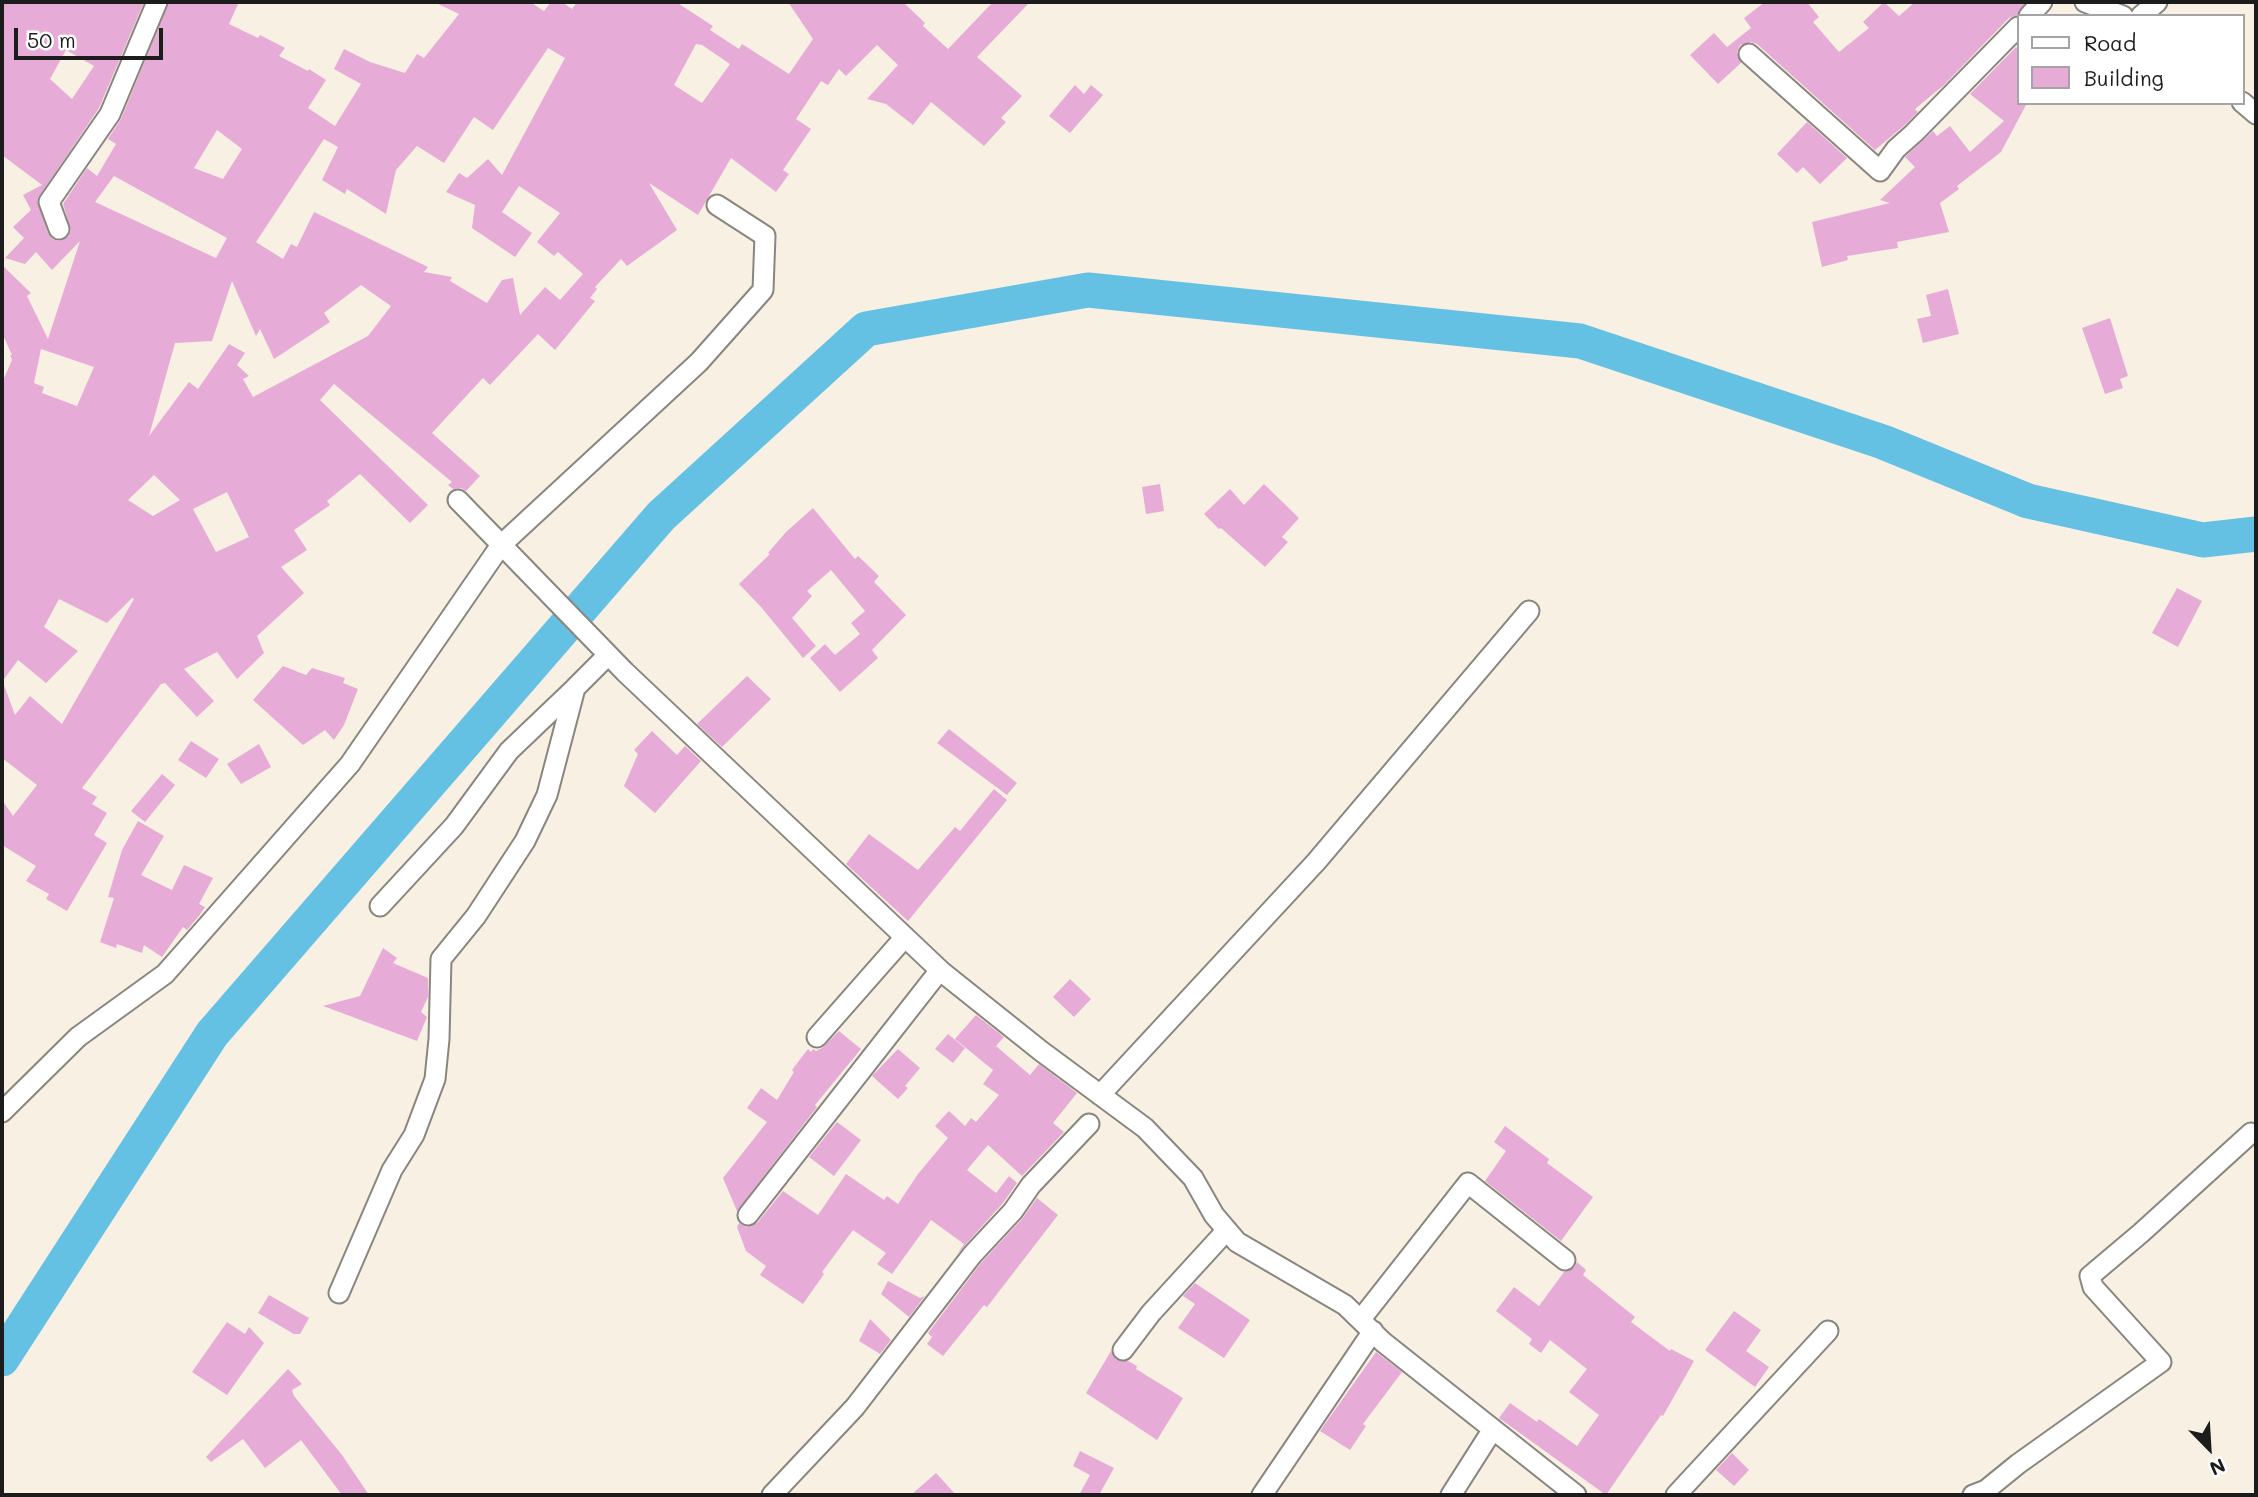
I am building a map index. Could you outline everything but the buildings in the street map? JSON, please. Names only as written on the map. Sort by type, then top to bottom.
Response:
[{"type":"street","points":[[59,229],[49,202],[110,114],[157,2]]},
{"type":"street","points":[[2085,2],[2118,14]]},
{"type":"street","points":[[2143,14],[2157,2]]},
{"type":"street","points":[[1749,54],[1880,171],[1896,149],[2016,29]]},
{"type":"street","points":[[2,1112],[78,1037],[165,974],[350,764],[501,545],[699,362],[763,290],[765,236],[717,205]]},
{"type":"street","points":[[458,500],[625,672],[940,970],[1145,1128],[1193,1178],[1214,1214],[1237,1242],[1345,1305],[1383,1342],[1576,1495]]},
{"type":"street","points":[[1100,1095],[1316,862],[1529,611]]},
{"type":"street","points":[[380,906],[454,826],[509,751],[608,655]]},
{"type":"street","points":[[339,1293],[392,1170],[414,1135],[435,1079],[441,959],[475,916],[525,841],[547,795],[575,688]]},
{"type":"street","points":[[817,1037],[905,937]]},
{"type":"street","points":[[748,1215],[940,970]]},
{"type":"street","points":[[772,1495],[855,1407],[972,1255],[1013,1212],[1031,1185],[1090,1124]]},
{"type":"street","points":[[1973,1495],[1986,1490],[2161,1362],[2093,1287],[2090,1276],[2251,1133]]},
{"type":"street","points":[[1262,1495],[1367,1325],[1468,1183],[1565,1260]]},
{"type":"street","points":[[1123,1350],[1151,1313],[1227,1230]]},
{"type":"street","points":[[1676,1495],[1828,1331]]},
{"type":"street","points":[[1451,1495],[1493,1429]]},
{"type":"waterway","points":[[2,1359],[212,1034],[661,516],[866,329],[1088,290],[1580,341],[1883,442],[2028,501],[2203,540],[2256,534]]}]
